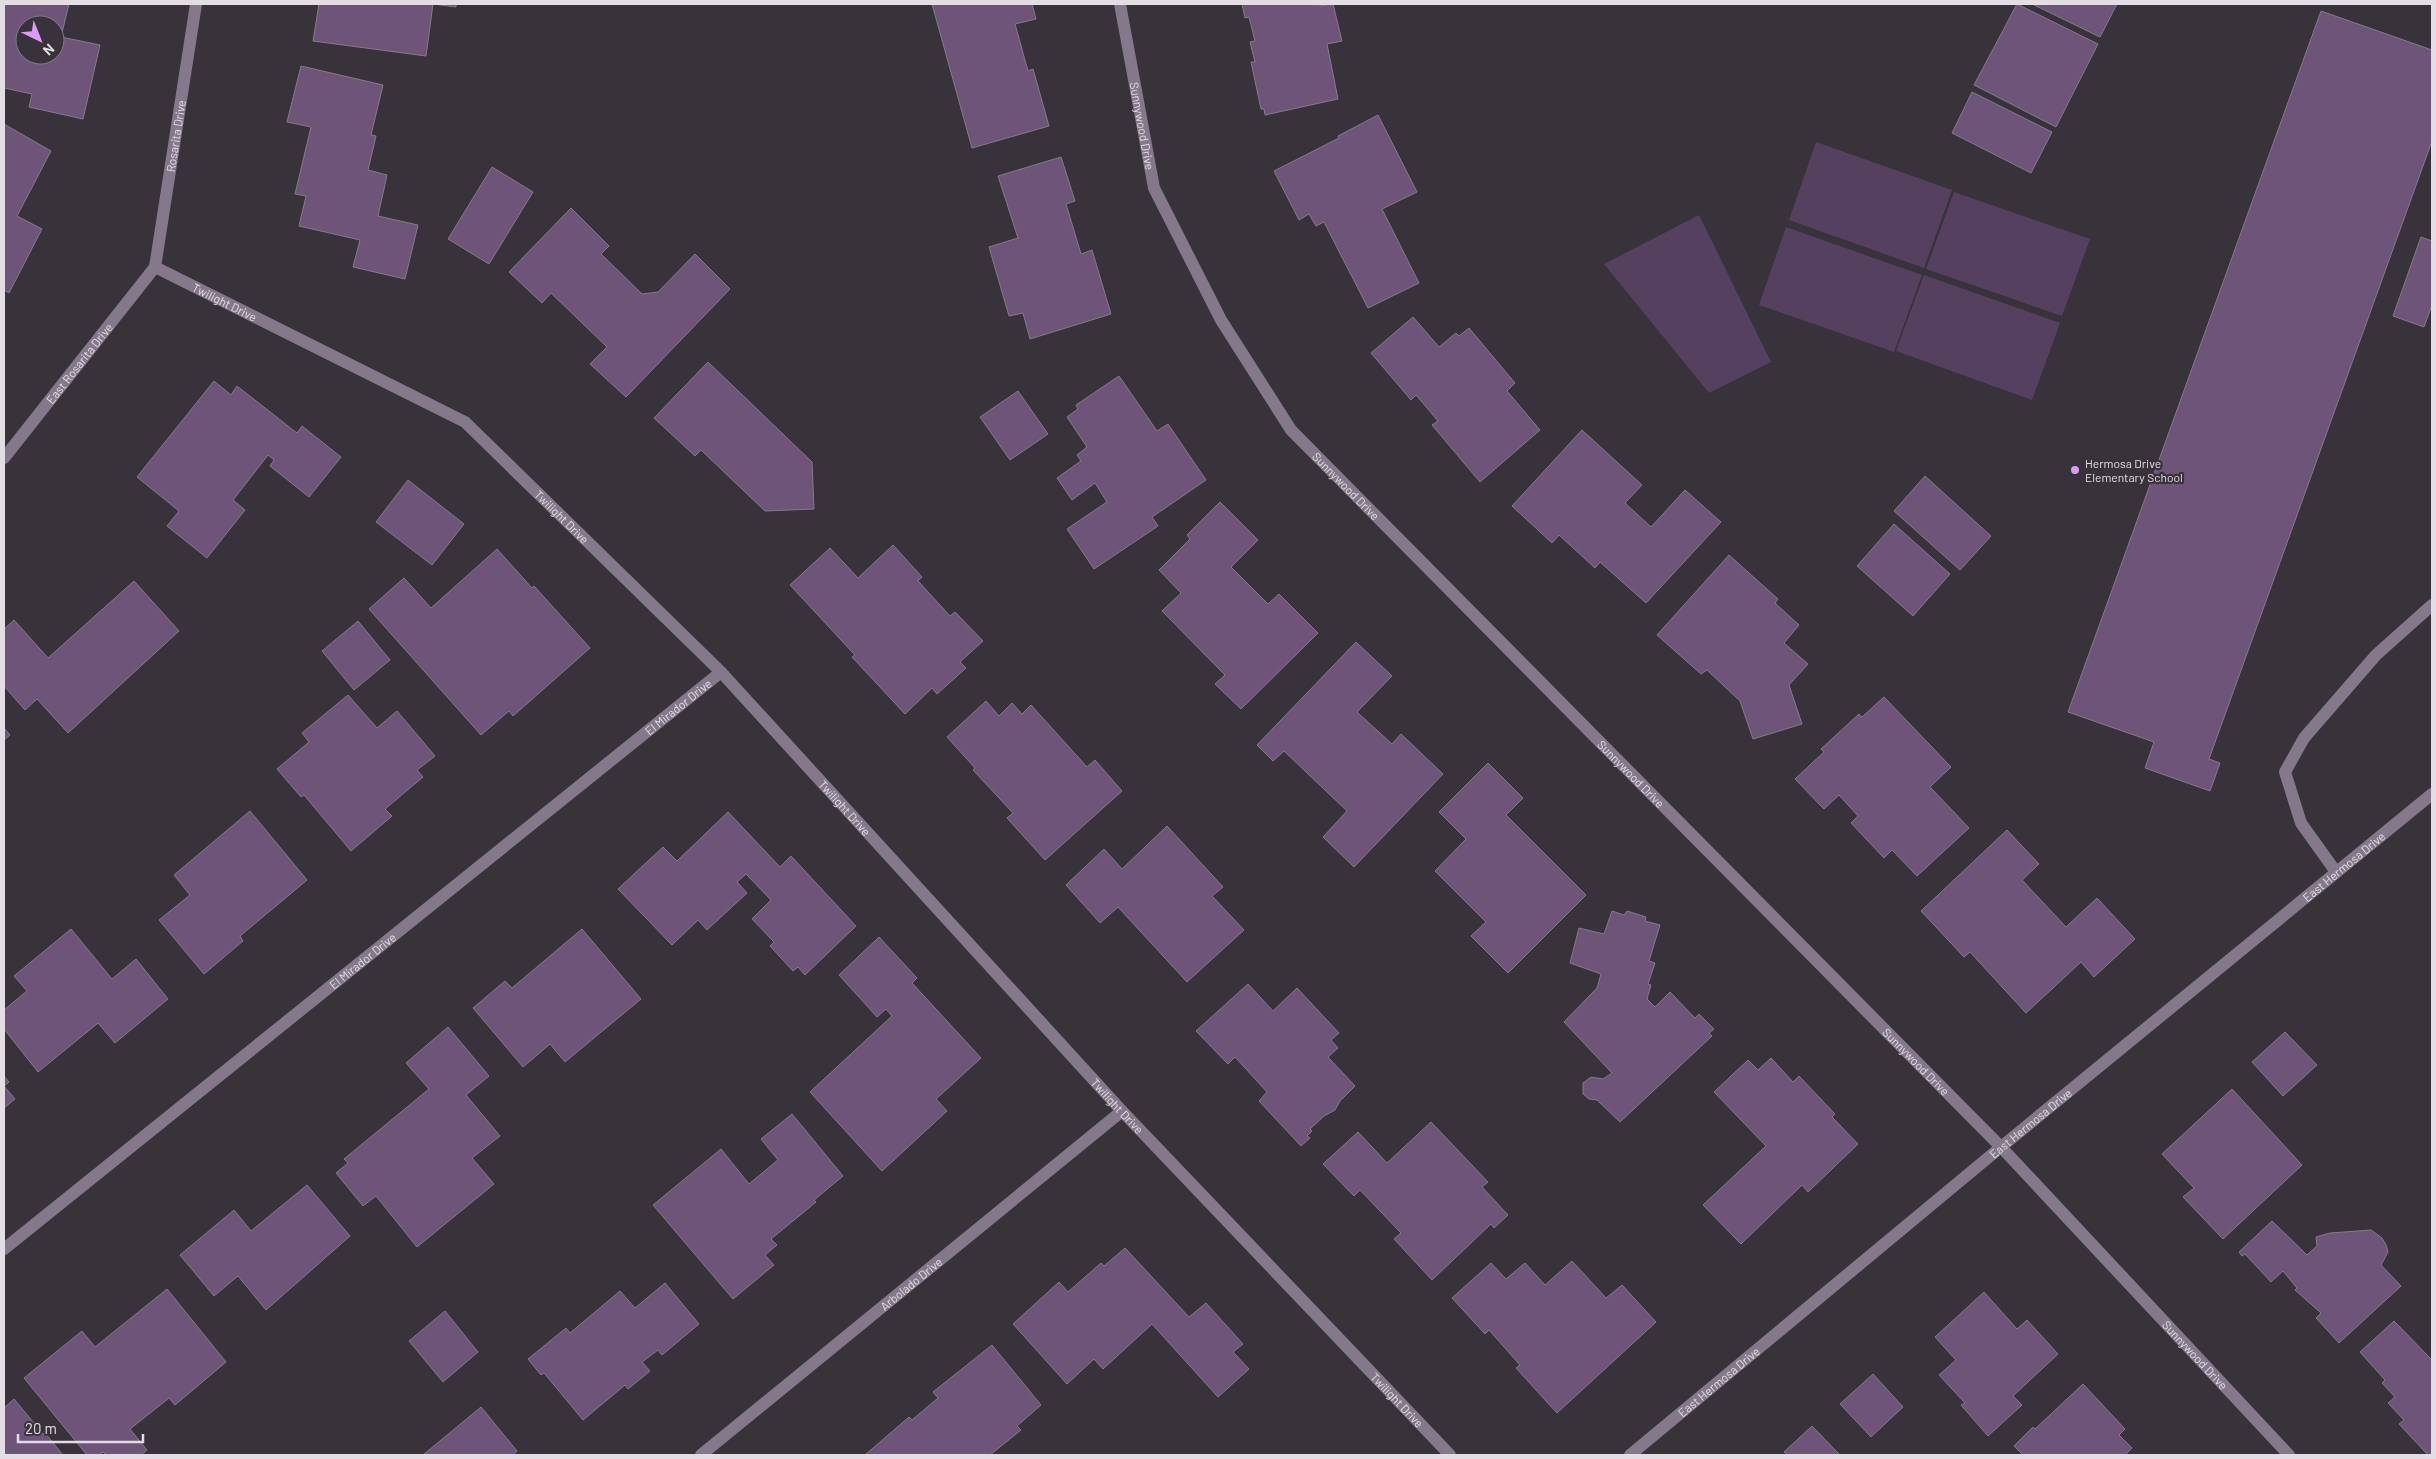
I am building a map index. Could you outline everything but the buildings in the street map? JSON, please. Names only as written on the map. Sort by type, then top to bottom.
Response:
[{"type":"street","name":"Rosarita Drive","points":[[155,267],[196,4]]},
{"type":"street","name":"Sunnywood Drive","points":[[1120,4],[1154,188],[1220,320],[1291,430],[2001,1147],[2289,1455]]},
{"type":"street","name":"East Rosarita Drive","points":[[4,458],[155,267]]},
{"type":"street","name":"Twilight Drive","points":[[155,267],[464,422],[721,672],[1122,1111],[1450,1455]]},
{"type":"street","points":[[2336,872],[2301,823],[2285,772],[2304,738],[2376,655],[2432,605]]},
{"type":"street","name":"El Mirador Drive","points":[[4,1249],[721,672]]},
{"type":"street","name":"East Hermosa Drive","points":[[1630,1455],[2001,1147],[2432,794]]},
{"type":"street","name":"Arbolado Drive","points":[[701,1455],[1122,1111]]},
{"type":"shaded area","points":[[1816,142],[1952,190],[1924,268],[1789,220]]},
{"type":"shaded area","points":[[1954,192],[2090,239],[2062,316],[1926,269]]},
{"type":"shaded area","points":[[1699,215],[1771,362],[1709,393],[1604,264]]},
{"type":"shaded area","points":[[1786,227],[1922,275],[1894,352],[1759,305]]},
{"type":"shaded area","points":[[1924,275],[2060,323],[2032,400],[1896,351]]},
{"type":"place","name":"Hermosa Drive Elementary School","points":[[2075,470]]}]
